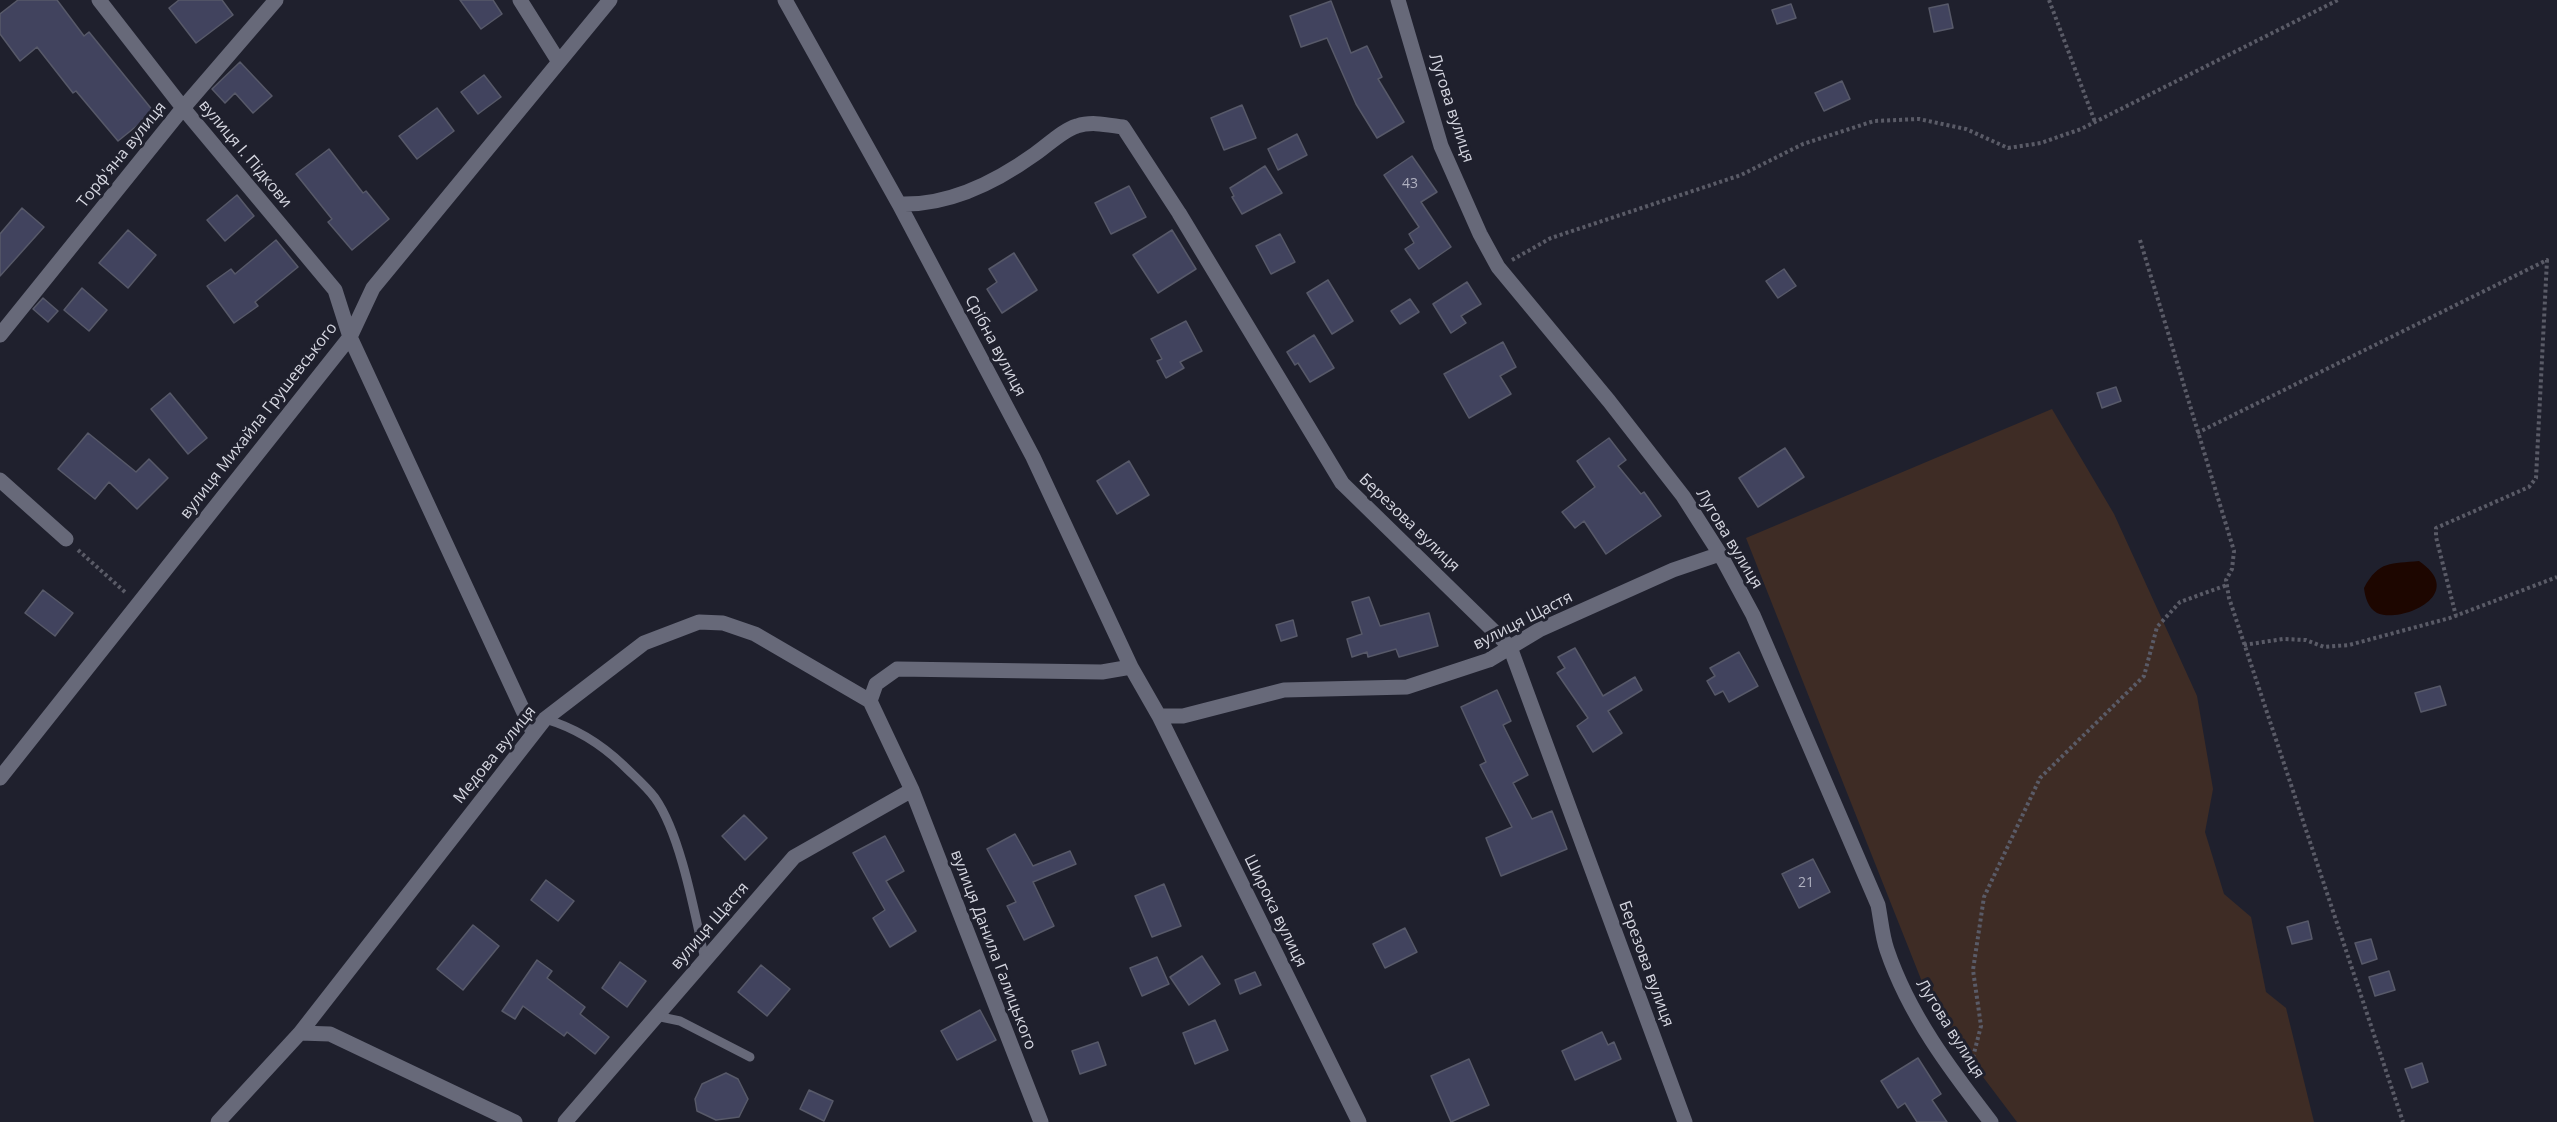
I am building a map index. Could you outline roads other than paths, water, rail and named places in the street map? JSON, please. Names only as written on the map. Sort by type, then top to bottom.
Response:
[{"type":"street","name":"вулиця І. Підкови","points":[[99,0],[183,108],[335,290],[351,337],[533,732]]},
{"type":"street","name":"Торф'яна вулиця","points":[[0,335],[183,108],[276,0]]},
{"type":"street","points":[[520,0],[559,62]]},
{"type":"street","name":"вулиця Михайла Грушевського","points":[[0,778],[351,337],[373,288],[610,0]]},
{"type":"street","name":"Срібна вулиця","points":[[785,0],[899,204],[1033,457],[1131,667],[1159,716]]},
{"type":"street","name":"Лугова вулиця","points":[[1398,0],[1441,146],[1480,234],[1498,267],[1683,496],[1720,554],[1753,615],[1878,905],[1886,948],[1907,1000],[1959,1080],[1991,1122]]},
{"type":"street","name":"Березова вулиця","points":[[899,204],[916,204],[962,194],[1011,171],[1076,126],[1093,123],[1123,127],[1179,213],[1342,483],[1510,647],[1685,1122]]},
{"type":"street","points":[[0,480],[66,539]]},
{"type":"street","name":"вулиця Щастя","points":[[1159,716],[1183,717],[1284,690],[1407,687],[1489,660],[1539,630],[1673,570],[1720,554]]},
{"type":"street","name":"Медова вулиця","points":[[218,1122],[300,1033],[533,732],[545,719],[644,643],[699,622],[723,623],[755,634],[870,700]]},
{"type":"street","points":[[912,790],[870,700],[876,684],[897,669],[1102,672],[1131,667]]},
{"type":"street","name":"Широка вулиця","points":[[1159,716],[1359,1122]]},
{"type":"street","name":"вулиця Щастя","points":[[565,1122],[794,856],[912,790]]},
{"type":"street","name":"вулиця Данила Галицького","points":[[912,790],[1041,1122]]},
{"type":"street","points":[[300,1033],[330,1034],[515,1122]]},
{"type":"lane","points":[[545,719],[575,730],[602,746],[655,798],[665,816],[678,851],[693,904],[705,960]]},
{"type":"lane","points":[[656,1016],[680,1021],[750,1057]]}]
